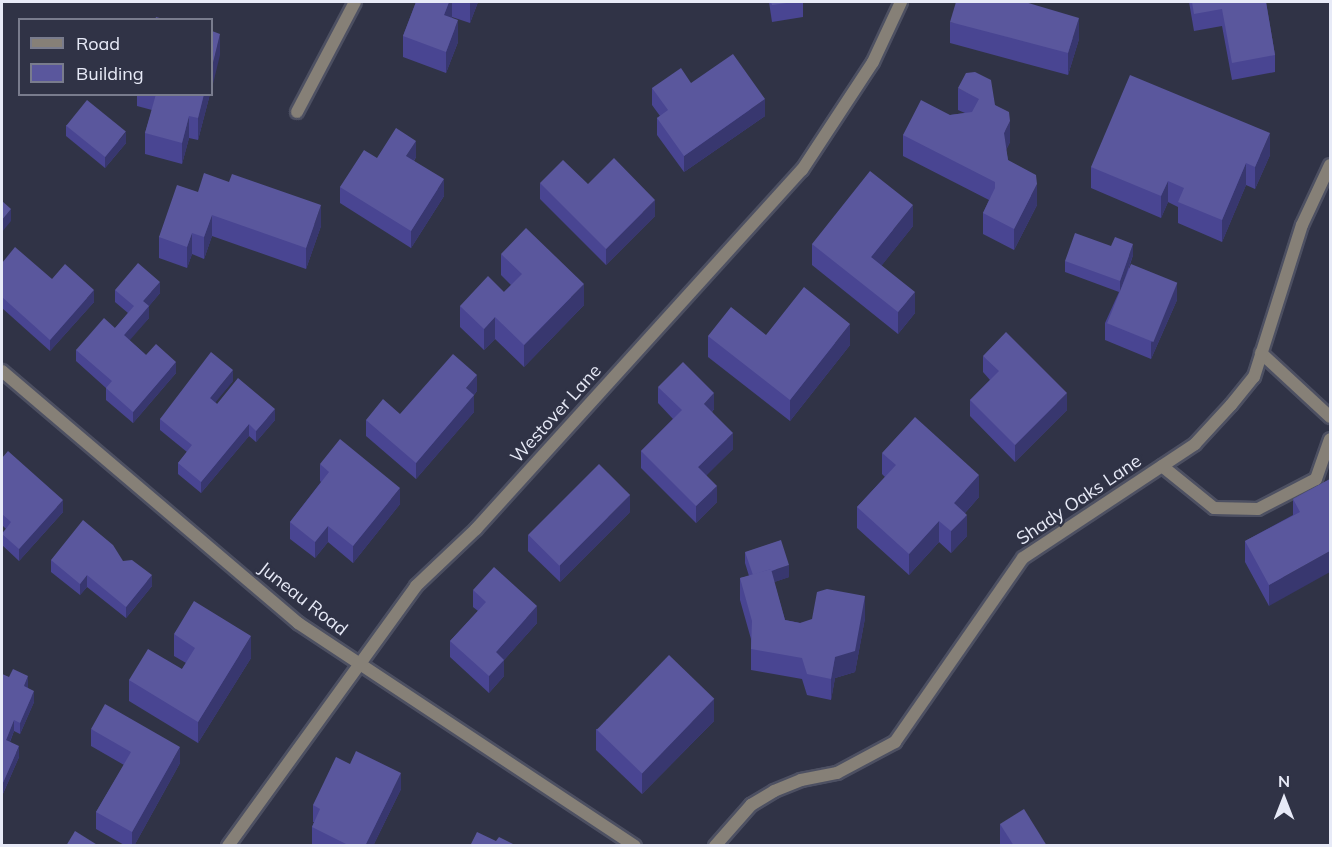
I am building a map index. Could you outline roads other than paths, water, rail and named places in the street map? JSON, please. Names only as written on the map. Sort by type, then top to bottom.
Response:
[{"type":"street","points":[[297,112],[355,2]]},
{"type":"street","name":"Westover Lane","points":[[228,846],[416,586],[476,529],[802,170],[873,62],[901,2]]},
{"type":"street","name":"Shady Oaks Lane","points":[[715,846],[751,806],[774,791],[801,780],[837,773],[895,742],[1023,558],[1195,444],[1231,405],[1254,377],[1302,225],[1330,170]]},
{"type":"street","points":[[1261,353],[1330,417]]},
{"type":"street","name":"Juneau Road","points":[[2,371],[298,622],[635,846]]},
{"type":"street","points":[[1162,466],[1214,508],[1258,509],[1316,479],[1330,439]]}]
